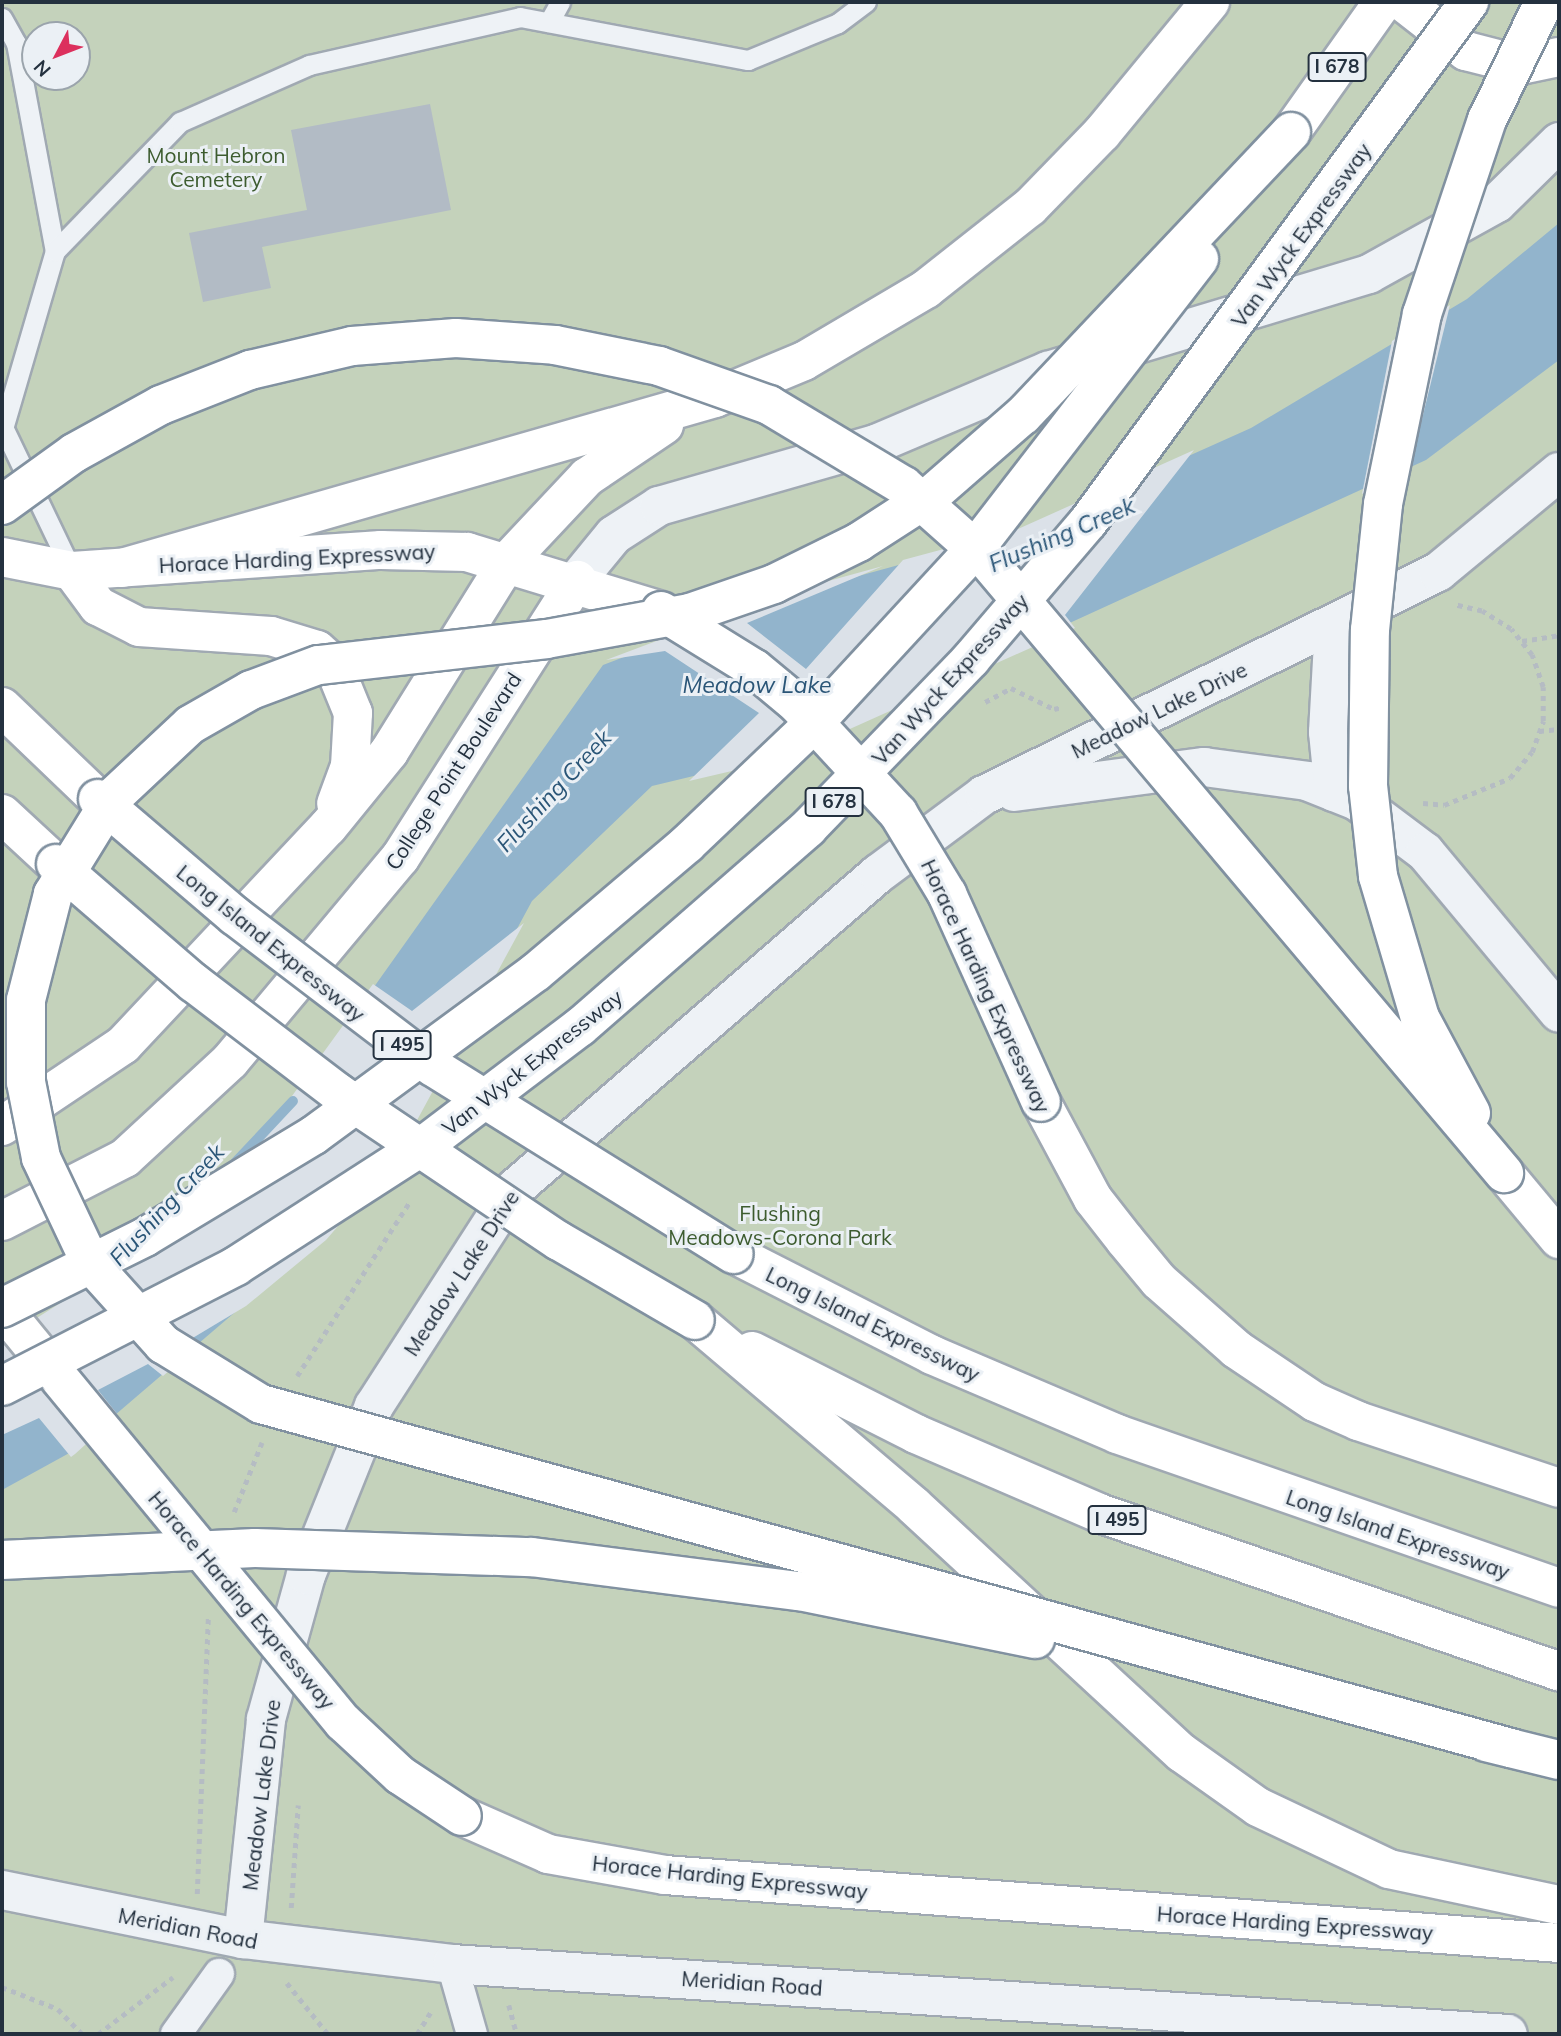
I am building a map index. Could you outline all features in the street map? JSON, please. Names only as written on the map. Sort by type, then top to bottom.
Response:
[{"type":"main road","points":[[2,1125],[38,1107],[123,1045],[328,827],[388,752],[509,561],[587,477],[715,398],[850,337],[994,239],[1102,133],[1210,2]]},
{"type":"main road","name":"I 678","points":[[6,1326],[387,1086],[536,972],[714,819],[826,712],[974,550],[1090,407],[1383,2]]},
{"type":"main road","points":[[1404,2],[1437,34],[1475,54],[1521,65],[1559,57]]},
{"type":"main road","name":"Van Wyck Expressway","points":[[2,1386],[236,1266],[427,1143],[580,1027],[808,828],[962,669],[1088,522],[1469,2]]},
{"type":"main road","points":[[1504,1173],[1420,1018],[1388,921],[1370,809],[1367,688],[1383,504],[1422,314],[1487,120],[1544,2]]},
{"type":"main road","points":[[1291,132],[1005,432],[930,496],[839,552],[731,600],[645,624],[318,665],[251,690],[190,725],[112,798],[53,894],[26,1000],[26,1082],[41,1158],[91,1264],[163,1344],[261,1404],[1511,1748]]},
{"type":"main road","points":[[2,505],[74,453],[161,405],[250,370],[352,346],[456,338],[555,345],[659,366],[769,405],[904,486],[985,558],[1559,1239]]},
{"type":"main road","points":[[122,568],[715,398]]},
{"type":"main road","name":"Horace Harding Expressway","points":[[2,557],[72,571],[424,548],[509,561],[577,580],[661,611],[755,669],[797,704],[898,813],[947,894],[1041,1102],[1093,1199],[1159,1281],[1236,1349],[1315,1402],[1358,1421],[1559,1488]]},
{"type":"main road","points":[[72,571],[98,606],[139,626],[297,641],[333,664],[353,713],[353,745],[328,827]]},
{"type":"main road","name":"College Point Boulevard","points":[[2,1221],[125,1158],[230,1060],[400,858],[577,580]]},
{"type":"main road","name":"Long Island Expressway","points":[[2,707],[98,799],[235,916],[433,1067],[734,1254],[1017,1394],[1181,1460],[1559,1588]]},
{"type":"main road","name":"I 495","points":[[2,814],[194,983],[337,1092],[559,1241],[695,1320],[855,1405],[1049,1493],[1278,1578],[1559,1671]]},
{"type":"main road","points":[[695,1320],[914,1506],[1182,1753],[1258,1807],[1389,1869],[1559,1905]]},
{"type":"main road","name":"Horace Harding Expressway","points":[[6,1326],[61,1379],[343,1722],[400,1775],[462,1816],[548,1854],[665,1875],[1559,1943]]},
{"type":"main road","points":[[1427,1544],[1559,1569]]},
{"type":"main road","points":[[2,1560],[187,1549],[351,1548],[533,1557],[693,1574],[961,1622],[1559,1760]]},
{"type":"street","points":[[577,580],[614,535],[659,506],[878,443],[1048,371],[1369,274],[1497,203],[1559,142]]},
{"type":"street","name":"Meadow Lake Drive","points":[[243,1940],[266,1719],[306,1575],[374,1406],[513,1190],[878,874],[984,796],[1438,572],[1559,472]]},
{"type":"street","points":[[1334,624],[1328,732],[1334,792]]},
{"type":"street","name":"Meadow Lake Drive","points":[[984,796],[1204,767],[1307,781],[1375,809],[1425,852],[1559,1013]]},
{"type":"street","name":"Meridian Road","points":[[2,1890],[243,1940],[452,1964],[1294,2025],[1508,2034]]},
{"type":"street","points":[[452,1964],[472,2034]]},
{"type":"street","points":[[176,2034],[219,1973]]},
{"type":"lane","points":[[549,23],[560,2]]},
{"type":"lane","points":[[55,251],[180,122],[309,65],[518,9],[549,23],[748,60],[838,23],[866,2]]},
{"type":"lane","points":[[2,18],[16,43],[55,251],[2,429],[72,571]]},
{"type":"path","points":[[1412,802],[1444,806],[1481,795],[1510,778],[1539,731],[1543,687],[1521,641],[1482,611],[1450,604]]},
{"type":"path","points":[[1521,641],[1559,635]]},
{"type":"path","points":[[1539,731],[1559,729]]},
{"type":"path","points":[[290,1919],[298,1800]]},
{"type":"path","points":[[287,1971],[287,1983],[328,2034]]},
{"type":"path","points":[[98,2034],[178,1973]]},
{"type":"path","points":[[2,1987],[49,2004],[82,2034]]},
{"type":"path","points":[[416,2034],[436,1999]]},
{"type":"green space","name":"Flushing Meadows-Corona Park","points":[[2,2],[1559,2],[1559,2034],[2,2034]]},
{"type":"water","name":"Meadow Lake","points":[[1559,223],[1559,360],[1426,460],[781,755],[652,786],[532,901],[394,1157],[323,1237],[73,1451],[2,1490],[2,1344],[174,1236],[295,1098],[603,665],[782,597],[1019,532],[1251,428],[1467,299]]},
{"type":"pier","points":[[1450,305],[1409,472],[1362,494],[1392,341]]},
{"type":"pier","points":[[1194,450],[1065,615],[1075,628],[783,759],[689,781],[759,713],[665,651],[606,660],[781,594],[883,566],[747,623],[806,669],[903,560],[1018,529]]},
{"type":"pier","points":[[524,923],[396,1159],[326,1240],[246,1306],[191,1339],[198,1346],[163,1376],[148,1364],[98,1390],[118,1415],[71,1457],[39,1418],[2,1435],[2,1340],[171,1233],[292,1096],[373,984],[412,1011]]},
{"type":"building","points":[[430,104],[451,210],[262,247],[271,288],[203,302],[189,233],[307,210],[291,130]]},
{"type":"waterway","name":"Flushing Creek","points":[[232,1166],[293,1101]]},
{"type":"park label","name":"Mount Hebron Cemetery","points":[[216,167]]}]
